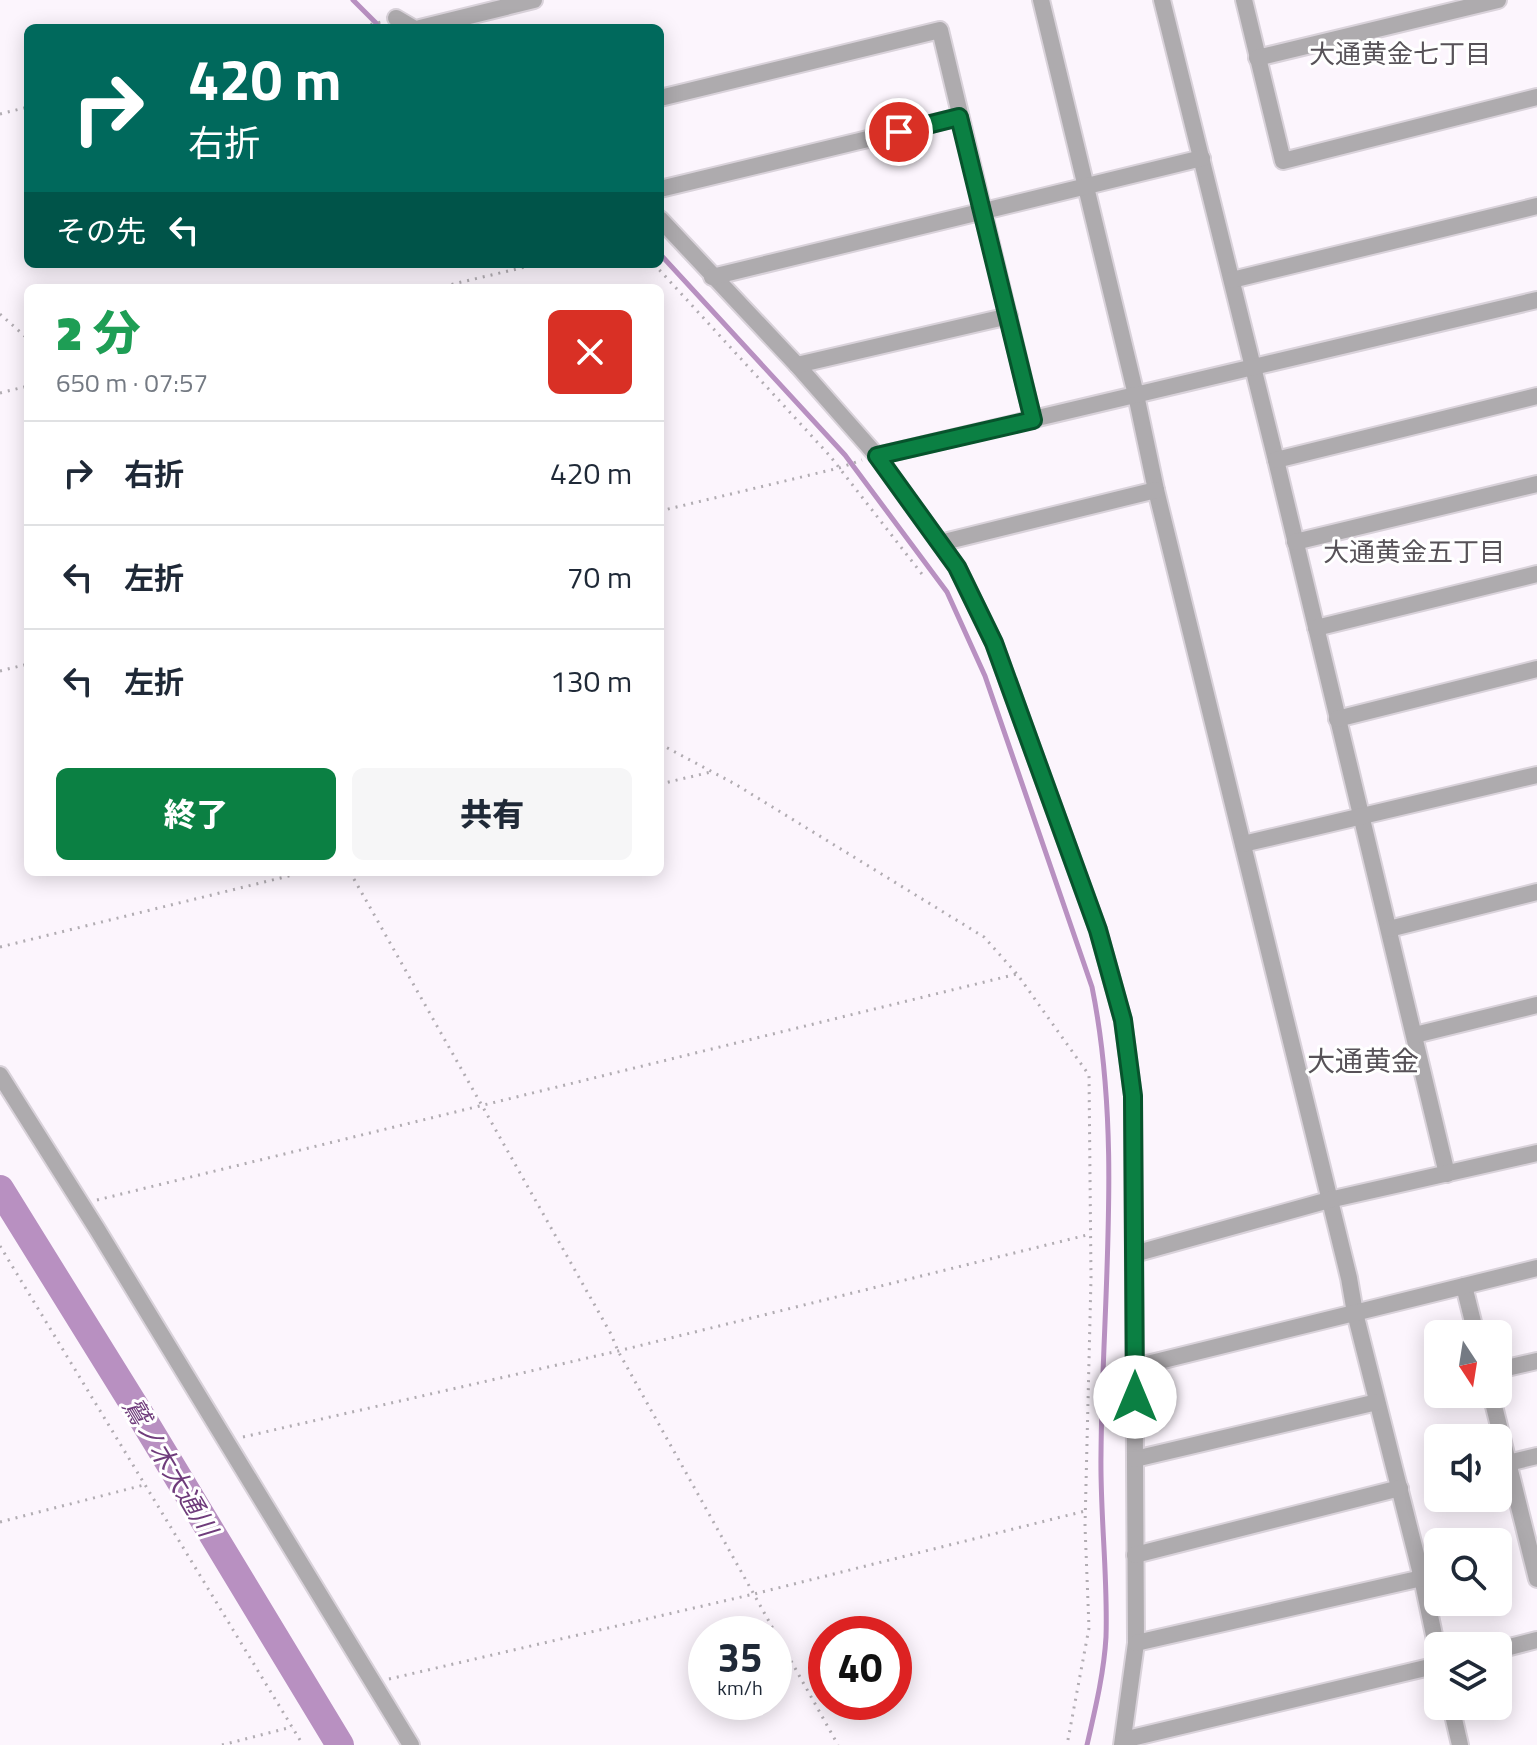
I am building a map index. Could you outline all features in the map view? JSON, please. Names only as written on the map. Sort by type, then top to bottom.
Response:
[{"type":"street","points":[[436,24],[534,0]]},
{"type":"street","points":[[1041,0],[1156,490],[1433,1632]]},
{"type":"street","points":[[1162,0],[1447,1174]]},
{"type":"street","points":[[1244,0],[1283,161],[1537,97]]},
{"type":"street","points":[[1257,58],[1498,0]]},
{"type":"street","points":[[396,18],[406,24]]},
{"type":"street","points":[[664,97],[940,30],[1033,420]]},
{"type":"street","points":[[664,188],[959,117]]},
{"type":"street","points":[[712,277],[1202,158]]},
{"type":"street","points":[[1232,280],[1537,206]]},
{"type":"street","points":[[664,223],[797,365],[877,456],[957,567],[994,643],[1098,930],[1123,1020],[1133,1096],[1136,1643],[1122,1743],[1424,1668]]},
{"type":"street","points":[[877,456],[1537,300]]},
{"type":"street","points":[[797,365],[1009,316]]},
{"type":"street","points":[[1276,460],[1537,396]]},
{"type":"street","points":[[1295,542],[1537,484]]},
{"type":"street","points":[[940,543],[1156,490]]},
{"type":"street","points":[[1316,628],[1537,574]]},
{"type":"street","points":[[1337,719],[1537,669]]},
{"type":"street","points":[[1243,844],[1537,775]]},
{"type":"street","points":[[1389,929],[1537,892]]},
{"type":"street","points":[[1415,1035],[1537,1005]]},
{"type":"street","points":[[0,1075],[411,1745]]},
{"type":"street","points":[[1134,1254],[1329,1200],[1537,1153]]},
{"type":"street","points":[[1135,1367],[1537,1268]]},
{"type":"street","points":[[1464,1286],[1472,1320]]},
{"type":"street","points":[[1512,1367],[1537,1361]]},
{"type":"street","points":[[1135,1459],[1377,1402]]},
{"type":"street","points":[[1512,1462],[1537,1456]]},
{"type":"street","points":[[1512,1476],[1534,1549],[1537,1579]]},
{"type":"street","points":[[1135,1555],[1400,1488]]},
{"type":"street","points":[[1136,1643],[1422,1578]]},
{"type":"street","points":[[1512,1646],[1537,1640]]},
{"type":"street","points":[[1454,1720],[1460,1745]]},
{"type":"path","points":[[371,24],[396,18]]},
{"type":"path","points":[[0,114],[24,108]]},
{"type":"path","points":[[453,284],[521,268]]},
{"type":"path","points":[[658,268],[839,468],[925,578]]},
{"type":"path","points":[[0,314],[24,335]]},
{"type":"path","points":[[0,393],[24,387]]},
{"type":"path","points":[[664,510],[877,456]]},
{"type":"path","points":[[0,671],[24,665]]},
{"type":"path","points":[[664,746],[984,937],[1017,974],[1089,1075],[1091,1234],[1085,1511],[1089,1628],[1067,1745]]},
{"type":"path","points":[[664,783],[711,772]]},
{"type":"path","points":[[0,947],[289,876]]},
{"type":"path","points":[[352,876],[611,1334],[838,1745]]},
{"type":"path","points":[[81,1204],[1017,974]]},
{"type":"path","points":[[226,1441],[618,1351],[1091,1234]]},
{"type":"path","points":[[0,1246],[303,1745]]},
{"type":"path","points":[[0,1522],[145,1485]]},
{"type":"path","points":[[374,1683],[754,1594],[1085,1511]]},
{"type":"path","points":[[222,1745],[292,1727]]},
{"type":"waterway","points":[[353,0],[377,24]]},
{"type":"waterway","points":[[664,258],[845,455],[947,592],[985,676],[1092,987],[1107,1103],[1109,1161],[1101,1455],[1106,1637],[1099,1691],[1087,1745]]},
{"type":"waterway","name":"鷲ノ木大通川","points":[[0,1189],[340,1745]]},
{"type":"district","name":"大通黄金七丁目","points":[[1400,54]]},
{"type":"district","name":"大通黄金五丁目","points":[[1414,552]]},
{"type":"district","name":"大通黄金","points":[[1363,1061]]},
{"type":"route","points":[[899,132],[959,117],[1033,420],[877,456],[957,567],[994,643],[1098,930],[1123,1020],[1133,1096],[1135,1397]]}]
